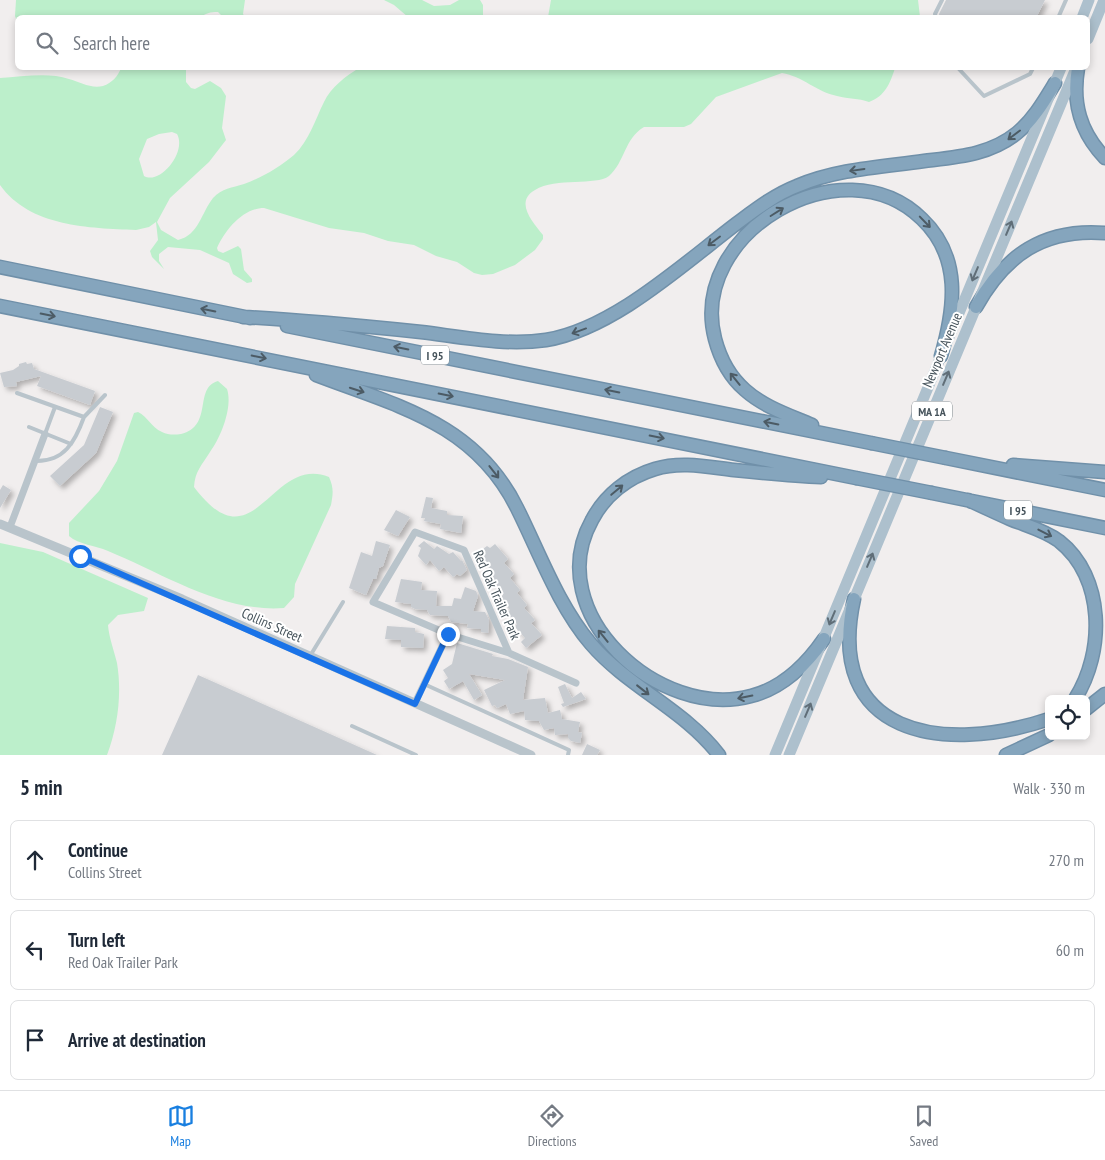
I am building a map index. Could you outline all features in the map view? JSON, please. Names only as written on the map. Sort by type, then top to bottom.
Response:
[{"type":"highway","points":[[1077,70],[1076,94],[1079,116],[1086,135],[1105,158]]},
{"type":"highway","points":[[243,317],[317,320],[504,342],[535,341],[567,335],[599,323],[620,310],[761,206],[796,186],[846,172],[974,154],[1001,144],[1016,134],[1030,120],[1055,83]]},
{"type":"highway","points":[[837,436],[756,399],[733,377],[718,349],[712,318],[716,283],[730,254],[758,225],[795,202],[821,192],[839,189],[855,188],[879,193],[913,210],[938,237],[950,266],[953,305],[941,356]]},
{"type":"highway","points":[[976,307],[1001,271],[1034,244],[1049,238],[1073,233],[1105,233]]},
{"type":"highway","name":"I 95","points":[[0,268],[1105,490]]},
{"type":"highway","name":"I 95","points":[[0,306],[1105,528]]},
{"type":"highway","points":[[278,361],[414,411],[450,432],[473,449],[507,489],[566,608],[587,639],[618,670],[701,735],[719,755]]},
{"type":"highway","points":[[976,464],[1105,472]]},
{"type":"highway","points":[[824,639],[797,671],[776,686],[760,694],[722,700],[687,693],[646,673],[618,653],[603,636],[593,623],[584,600],[579,576],[580,554],[590,524],[607,498],[629,480],[656,469],[688,465],[790,476],[856,478]]},
{"type":"highway","points":[[968,500],[1040,530],[1060,541],[1079,558],[1093,579],[1102,607],[1102,644],[1094,672],[1078,695]]},
{"type":"highway","points":[[854,599],[848,646],[856,686],[868,707],[878,719],[905,739]]},
{"type":"highway","points":[[1090,706],[1105,694]]},
{"type":"highway","points":[[993,744],[1020,734],[1045,721]]},
{"type":"highway","points":[[1006,755],[1045,737]]},
{"type":"main road","points":[[1083,15],[1089,0]]},
{"type":"main road","points":[[1090,34],[1104,0]]},
{"type":"main road","name":"Newport Avenue","points":[[775,755],[1060,70]]},
{"type":"main road","name":"Newport Avenue","points":[[789,755],[1076,70]]},
{"type":"street","points":[[10,528],[45,434]]},
{"type":"street","name":"Collins Street","points":[[0,524],[143,583],[531,755]]},
{"type":"street","name":"Red Oak Trailer Park","points":[[509,653],[464,550],[414,532],[373,602],[448,634],[509,653],[576,683]]},
{"type":"street","points":[[415,704],[448,634]]},
{"type":"lane","points":[[935,15],[942,0]]},
{"type":"lane","points":[[1059,15],[1066,0]]},
{"type":"lane","points":[[960,70],[984,96],[1030,74],[1032,70]]},
{"type":"lane","points":[[17,393],[84,417]]},
{"type":"lane","points":[[35,461],[53,460],[71,444],[84,417],[105,395]]},
{"type":"lane","points":[[45,434],[55,407]]},
{"type":"lane","points":[[29,428],[71,444]]},
{"type":"lane","points":[[310,656],[343,602]]},
{"type":"lane","points":[[424,684],[569,753]]},
{"type":"lane","points":[[352,726],[416,755]]},
{"type":"green space","points":[[16,0],[245,0],[244,15],[221,15],[218,12],[204,15],[15,15]]},
{"type":"green space","points":[[384,0],[422,0],[434,6],[450,5],[459,0],[480,0],[483,5],[483,15],[406,15],[394,5]]},
{"type":"green space","points":[[551,0],[918,0],[920,15],[548,15]]},
{"type":"green space","points":[[120,70],[186,70],[186,82],[191,88],[195,89],[210,81],[221,88],[226,96],[222,128],[226,140],[209,162],[170,198],[157,222],[161,230],[178,240],[191,233],[216,195],[224,190],[264,175],[294,155],[308,137],[331,91],[344,78],[356,70],[894,70],[883,93],[869,102],[830,94],[796,77],[782,73],[716,97],[691,124],[684,127],[644,127],[632,138],[609,176],[595,181],[564,182],[544,186],[529,195],[526,200],[527,212],[543,235],[543,239],[535,250],[515,265],[493,274],[482,275],[474,273],[457,262],[436,256],[414,245],[388,241],[364,233],[329,228],[264,208],[249,212],[236,221],[225,234],[217,248],[218,251],[223,253],[238,246],[241,249],[244,270],[252,279],[252,282],[247,283],[233,274],[229,263],[200,250],[168,247],[159,254],[159,261],[164,269],[152,257],[150,251],[158,240],[156,222],[149,227],[136,230],[80,226],[62,222],[44,217],[27,209],[13,199],[0,185],[0,78],[52,76],[99,87],[106,85]],"holes":[[[172,132],[177,134],[179,141],[175,158],[170,165],[157,176],[150,178],[144,176],[139,159],[147,139],[159,134]]]},
{"type":"green space","points":[[218,381],[227,389],[228,404],[225,422],[214,446],[197,472],[194,487],[215,509],[233,516],[248,513],[292,480],[309,474],[329,477],[332,484],[331,505],[295,584],[294,597],[284,608],[261,608],[216,598],[193,590],[129,560],[77,541],[69,536],[69,523],[99,491],[117,461],[134,413],[138,412],[141,414],[162,432],[181,434],[191,430],[197,423],[201,416],[206,391]]},
{"type":"green space","points":[[0,543],[43,552],[148,598],[144,611],[118,615],[108,625],[117,663],[119,698],[114,733],[107,755],[0,755]]},
{"type":"building","points":[[946,0],[1045,0],[1038,15],[939,14]]},
{"type":"building","points":[[26,362],[27,364],[32,363],[34,369],[95,391],[90,405],[37,386],[41,376],[16,382],[17,386],[4,387],[0,373],[13,370],[19,364]]},
{"type":"building","points":[[100,407],[113,412],[96,453],[60,486],[50,476],[84,445]]},
{"type":"building","points":[[3,485],[11,490],[0,508],[0,490]]},
{"type":"building","points":[[426,497],[433,498],[431,508],[447,511],[447,515],[463,516],[461,533],[440,529],[441,524],[424,521],[425,518],[421,518]]},
{"type":"building","points":[[396,510],[410,517],[398,536],[384,530]]},
{"type":"building","points":[[376,541],[390,545],[383,566],[379,568],[376,579],[373,579],[366,595],[349,588],[361,552],[372,556]]},
{"type":"building","points":[[424,541],[434,549],[437,546],[449,554],[453,552],[462,560],[467,570],[460,576],[457,574],[453,577],[444,567],[439,571],[430,560],[426,565],[418,556],[421,548],[418,546]]},
{"type":"building","points":[[495,544],[508,559],[504,563],[514,574],[510,578],[520,590],[517,593],[527,605],[524,608],[535,620],[531,623],[542,635],[526,648],[521,642],[525,638],[515,627],[517,624],[507,613],[510,610],[501,599],[503,594],[486,572],[490,569],[479,552],[487,546],[490,548]]},
{"type":"building","points":[[401,579],[422,582],[421,590],[437,591],[436,606],[452,606],[454,598],[461,599],[465,587],[476,591],[478,596],[473,611],[485,612],[489,620],[488,633],[481,632],[481,629],[467,628],[468,624],[451,622],[448,616],[430,615],[427,610],[415,609],[411,607],[411,604],[395,602]]},
{"type":"building","points":[[387,626],[415,628],[415,632],[424,634],[423,648],[401,647],[401,640],[385,639]]},
{"type":"building","points":[[457,643],[528,667],[523,700],[545,698],[548,713],[560,710],[562,719],[580,722],[578,732],[582,733],[580,743],[571,741],[568,738],[568,734],[555,735],[554,728],[544,730],[539,721],[525,720],[524,711],[510,714],[506,704],[497,708],[495,705],[492,706],[484,690],[505,680],[469,674],[482,695],[474,700],[463,681],[449,689],[444,681],[448,678],[443,670],[452,664]]},
{"type":"building","points":[[198,675],[377,755],[162,755]]},
{"type":"building","points":[[565,684],[572,698],[581,692],[586,699],[563,707],[561,704],[564,703],[558,687]]},
{"type":"building","points":[[587,744],[600,750],[597,755],[582,755]]},
{"type":"route","points":[[80,556],[182,599],[415,704],[448,634]]}]
